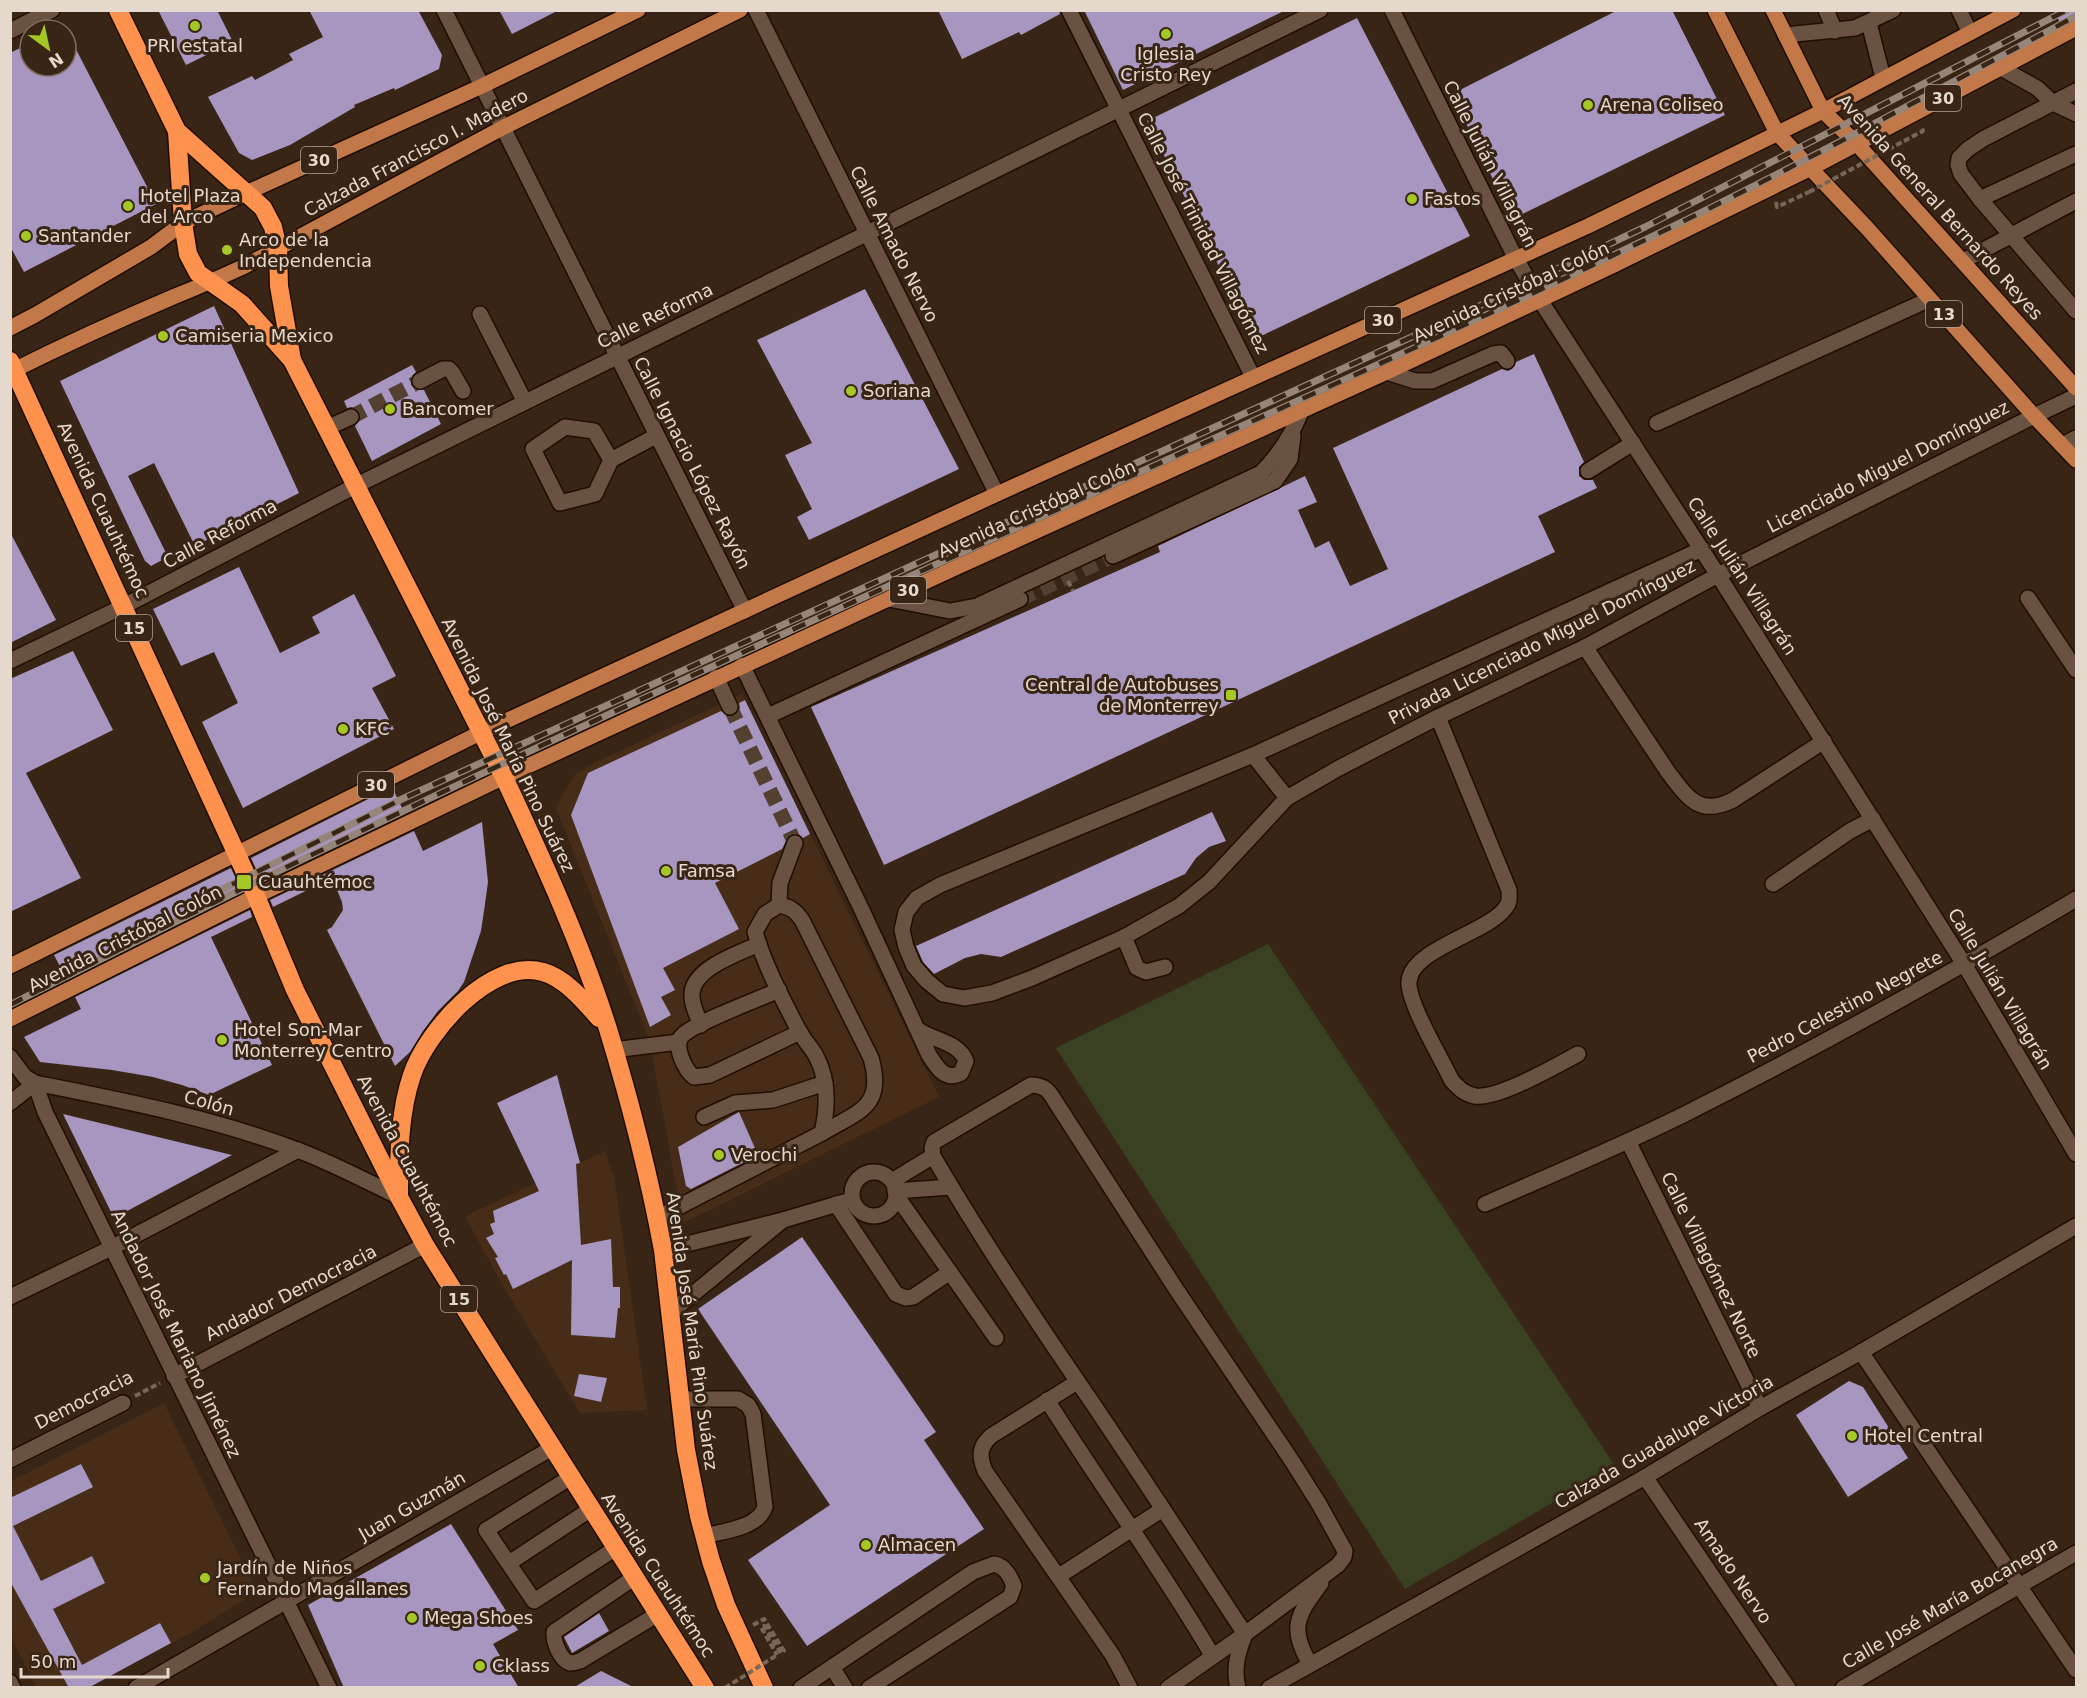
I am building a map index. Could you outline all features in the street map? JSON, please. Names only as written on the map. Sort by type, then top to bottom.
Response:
[{"type":"highway","name":"Avenida José María Pino Suárez","points":[[118,10],[177,131],[263,208],[273,227],[278,249],[279,286],[292,360]]},
{"type":"highway","name":"Avenida José María Pino Suárez","points":[[177,131],[183,223],[188,255],[198,273],[242,304],[292,360],[504,777],[555,892],[608,1028],[657,1218],[663,1250],[686,1450],[704,1536],[726,1605],[764,1688]]},
{"type":"highway","name":"Avenida Cuauhtémoc","points":[[12,367],[256,896],[295,990],[399,1197],[425,1245],[635,1577],[700,1685]]},
{"type":"highway","points":[[399,1197],[404,1103],[413,1073],[442,1025],[483,987],[507,973],[527,969],[545,972],[573,991],[608,1028]]},
{"type":"main road","name":"Calzada Francisco I. Madero","points":[[10,328],[150,247],[183,223],[482,86],[638,10]]},
{"type":"main road","name":"Calzada Francisco I. Madero","points":[[12,367],[165,300],[210,283],[278,249],[504,127],[740,10]]},
{"type":"main road","name":"13","points":[[1715,10],[1777,133],[1867,228],[2076,460]]},
{"type":"main road","name":"Avenida General Bernardo Reyes","points":[[1773,10],[1823,111],[1857,144],[2074,381]]},
{"type":"main road","name":"Avenida Cristóbal Colón","points":[[10,966],[482,732],[1253,377],[1516,260],[1823,111],[2012,11]]},
{"type":"main road","name":"Avenida Cristóbal Colón","points":[[10,1019],[256,896],[716,677],[1387,372],[1540,300],[1809,169],[2076,28]]},
{"type":"street","points":[[10,32],[52,10]]},
{"type":"street","name":"Calle Ignacio López Rayón","points":[[444,10],[616,357],[746,611]]},
{"type":"street","name":"Calle Amado Nervo","points":[[756,10],[997,494]]},
{"type":"street","name":"Calle José Trinidad Villagómez","points":[[1069,10],[1253,377]]},
{"type":"street","name":"Calle Reforma","points":[[10,661],[124,606],[357,485],[1320,10]]},
{"type":"street","name":"Calle Julián Villagrán","points":[[1392,10],[1516,260],[1964,964],[2076,1154]]},
{"type":"street","points":[[1826,10],[1834,31]]},
{"type":"street","points":[[1785,35],[1834,31],[1869,23],[1893,10]]},
{"type":"street","points":[[1959,10],[1970,33]]},
{"type":"street","points":[[1869,23],[1883,78]]},
{"type":"street","points":[[2001,68],[2037,88],[2054,103],[2076,114]]},
{"type":"street","points":[[2076,91],[1983,139],[1959,158],[1958,165],[1961,174],[1980,199],[2076,311]]},
{"type":"street","points":[[1980,199],[2076,154]]},
{"type":"street","points":[[1963,261],[2076,201]]},
{"type":"street","points":[[1657,423],[1930,299]]},
{"type":"street","points":[[480,314],[525,402]]},
{"type":"street","points":[[1387,372],[1416,381],[1432,381],[1492,354],[1501,353],[1507,361]]},
{"type":"street","points":[[420,381],[442,369],[449,369],[463,391]]},
{"type":"street","name":"Licenciado Miguel Domínguez","points":[[1718,575],[2076,396]]},
{"type":"street","points":[[889,599],[950,611],[977,606],[1261,473],[1278,456],[1294,430],[1302,410]]},
{"type":"street","points":[[327,428],[351,417]]},
{"type":"street","points":[[611,460],[594,431],[565,427],[533,449],[560,503],[595,494],[611,460],[656,436]]},
{"type":"street","points":[[1113,556],[1275,481],[1290,459],[1294,430]]},
{"type":"street","points":[[2062,445],[2076,438]]},
{"type":"street","points":[[1588,471],[1633,443]]},
{"type":"street","name":"Privada Licenciado Miguel Domínguez","points":[[1702,549],[1254,755],[940,885],[917,898],[906,912],[902,930],[914,966],[943,994],[964,998],[992,993],[1032,978],[1124,937],[1179,906],[1209,882],[1287,798],[1383,744],[1585,647],[1718,575]]},
{"type":"street","points":[[2028,598],[2076,670]]},
{"type":"street","points":[[768,716],[1020,599]]},
{"type":"street","points":[[1585,647],[1668,772],[1689,797],[1706,807],[1720,807],[1733,800],[1824,741]]},
{"type":"street","points":[[742,665],[917,1029]]},
{"type":"street","points":[[716,677],[730,707]]},
{"type":"street","points":[[1438,717],[1509,890],[1509,902],[1502,912],[1440,948],[1412,969],[1408,982],[1412,999],[1452,1081],[1467,1094],[1485,1096],[1495,1093],[1578,1054]]},
{"type":"street","points":[[1254,755],[1287,798]]},
{"type":"street","points":[[1773,884],[1850,831],[1873,819]]},
{"type":"street","points":[[778,905],[780,883],[795,843]]},
{"type":"street","name":"Pedro Celestino Negrete","points":[[1485,1204],[1686,1114],[1820,1044],[2076,899]]},
{"type":"street","points":[[657,1218],[822,1133],[867,1106],[876,1088],[872,1058],[802,920],[790,907],[778,905],[765,914],[755,932],[779,990],[800,1032],[817,1057],[825,1083],[826,1116],[822,1133]]},
{"type":"street","points":[[1124,937],[1137,968],[1146,972],[1165,967]]},
{"type":"street","points":[[701,1025],[693,1004],[692,993],[699,977],[708,969],[759,944]]},
{"type":"street","points":[[779,990],[683,1035],[679,1048],[689,1073],[694,1077],[701,1077],[800,1032]]},
{"type":"street","points":[[613,1050],[679,1042]]},
{"type":"street","points":[[10,1058],[25,1077],[35,1083],[10,1103]]},
{"type":"street","name":"Colón","points":[[35,1083],[150,1105],[298,1150],[340,1167],[399,1197]]},
{"type":"street","name":"Andador José Mariano Jiménez","points":[[35,1083],[45,1112],[111,1248],[329,1688]]},
{"type":"street","points":[[704,1117],[735,1103],[773,1100],[825,1083]]},
{"type":"street","points":[[1168,1688],[1212,1655],[1245,1634],[1328,1573],[1344,1557],[1345,1551],[1319,1504],[1176,1290],[1047,1089],[1031,1085],[934,1142],[933,1156],[1077,1382],[1245,1634]]},
{"type":"street","name":"Calle Villagómez Norte","points":[[1628,1141],[1760,1408]]},
{"type":"street","points":[[10,1297],[111,1248],[298,1150]]},
{"type":"street","points":[[933,1156],[894,1189],[891,1208],[880,1215],[866,1215],[860,1212],[853,1200],[854,1185],[864,1174],[879,1173],[894,1189],[996,1338]]},
{"type":"street","points":[[894,1189],[951,1187]]},
{"type":"street","points":[[663,1250],[853,1200]]},
{"type":"street","points":[[836,1204],[896,1294],[906,1298],[913,1297],[950,1272]]},
{"type":"street","points":[[670,1313],[783,1220]]},
{"type":"street","name":"Calzada Guadalupe Victoria","points":[[1269,1688],[1645,1477],[2076,1226]]},
{"type":"street","name":"Andador Democracia","points":[[174,1376],[425,1245]]},
{"type":"street","points":[[1861,1352],[2076,1670]]},
{"type":"street","points":[[1077,1382],[991,1436],[984,1443],[980,1459],[985,1471],[1113,1656],[1130,1688]]},
{"type":"street","points":[[681,1399],[738,1399],[748,1405],[753,1414],[765,1506],[763,1514],[756,1521],[704,1536]]},
{"type":"street","points":[[1047,1400],[1187,1612],[1212,1655]]},
{"type":"street","name":"Democracia","points":[[10,1460],[123,1403]]},
{"type":"street","name":"Juan Guzmán","points":[[136,1688],[552,1448]]},
{"type":"street","points":[[571,1477],[486,1530],[534,1601],[616,1548]]},
{"type":"street","name":"Amado Nervo","points":[[1645,1477],[1788,1688]]},
{"type":"street","points":[[509,1563],[591,1509]]},
{"type":"street","points":[[1059,1576],[1163,1509]]},
{"type":"street","name":"Calle José María Bocanegra","points":[[1843,1688],[2076,1553]]},
{"type":"street","points":[[801,1688],[973,1572],[994,1564],[1003,1568],[1010,1576],[1014,1586],[1010,1597],[869,1688]]},
{"type":"street","points":[[1310,1664],[1297,1639],[1298,1627],[1302,1609],[1328,1573]]},
{"type":"street","points":[[635,1577],[554,1632],[554,1643],[566,1660],[572,1663],[580,1661],[658,1614]]},
{"type":"street","points":[[1238,1688],[1235,1676],[1237,1658],[1245,1634]]},
{"type":"street","points":[[832,1667],[845,1688]]},
{"type":"street","points":[[10,1682],[13,1688]]},
{"type":"path","points":[[1777,207],[1923,130]]},
{"type":"path","name":"Democracia","points":[[123,1403],[174,1376]]},
{"type":"path","points":[[725,1688],[777,1655],[761,1627],[764,1626],[781,1653],[784,1651],[764,1619]]},
{"type":"shaded area","points":[[742,694],[939,1097],[683,1223],[647,1034],[556,808],[576,774],[592,764]]},
{"type":"shaded area","points":[[605,1151],[614,1177],[647,1410],[580,1413],[499,1279],[465,1216]]},
{"type":"shaded area","points":[[164,1403],[257,1592],[189,1634],[88,1687],[36,1687],[11,1637],[11,1481]]},
{"type":"green space","points":[[1268,944],[1615,1466],[1405,1589],[1056,1048]]},
{"type":"building","name":"PRI estatal","points":[[158,10],[217,10],[233,42],[186,65]]},
{"type":"building","points":[[309,10],[418,10],[442,55],[439,69],[395,90],[394,88],[354,105],[355,107],[290,145],[252,160],[239,153],[208,97],[252,76],[255,80],[293,60],[289,54],[323,37]]},
{"type":"building","points":[[499,10],[559,10],[512,34]]},
{"type":"building","points":[[938,10],[1059,10],[1060,14],[1021,35],[1019,32],[962,59]]},
{"type":"building","name":"Iglesia Cristo Rey","points":[[1084,10],[1286,10],[1123,90]]},
{"type":"building","name":"Arena Coliseo","points":[[1618,10],[1672,10],[1725,115],[1512,219],[1452,94]]},
{"type":"building","points":[[2054,10],[2076,10],[2076,18],[2061,25]]},
{"type":"building","points":[[1357,18],[1470,236],[1255,339],[1147,121]]},
{"type":"building","points":[[18,49],[18,78],[78,78],[78,53],[156,204],[24,272],[10,246],[10,53]]},
{"type":"building","name":"Soriana","points":[[865,289],[959,469],[809,540],[797,517],[812,509],[785,455],[812,443],[757,340]]},
{"type":"building","points":[[214,306],[299,493],[195,546],[154,463],[128,476],[168,557],[151,566],[145,561],[60,381]]},
{"type":"building","points":[[1534,354],[1584,462],[1579,467],[1579,476],[1584,480],[1593,480],[1597,488],[1538,516],[1555,552],[884,865],[811,707],[1160,552],[1158,546],[1305,476],[1317,502],[1298,510],[1315,548],[1329,541],[1350,586],[1388,569],[1333,448],[1502,369],[1508,371],[1516,362]]},
{"type":"building","name":"Bancomer","points":[[412,365],[416,372],[412,376],[411,385],[415,389],[424,390],[441,424],[372,461],[355,426],[361,418],[360,412],[352,407],[347,408],[344,401]]},
{"type":"building","points":[[10,532],[56,620],[10,643]]},
{"type":"building","points":[[239,567],[280,653],[320,633],[312,617],[354,594],[396,676],[372,688],[394,729],[243,808],[202,722],[238,703],[214,652],[181,666],[153,609]]},
{"type":"building","points":[[73,651],[113,730],[26,773],[81,878],[10,912],[10,679]]},
{"type":"building","name":"Famsa","points":[[745,700],[810,834],[803,838],[798,834],[789,835],[782,849],[715,883],[739,929],[663,968],[675,990],[661,997],[671,1015],[650,1027],[571,815],[588,773],[721,711],[729,717],[735,716],[740,708],[739,703]]},
{"type":"building","points":[[392,787],[405,814],[262,882],[251,858]]},
{"type":"building","points":[[1212,812],[1226,841],[1209,847],[1196,858],[1185,874],[1001,957],[981,954],[965,958],[934,974],[923,962],[916,946]]},
{"type":"building","points":[[482,822],[488,882],[481,931],[464,982],[438,1011],[410,1052],[395,1066],[327,930],[332,927],[343,910],[332,878],[273,907],[270,900],[414,831],[423,851]]},
{"type":"building","points":[[231,868],[242,892],[67,980],[54,955]]},
{"type":"building","points":[[250,910],[252,917],[211,937],[272,1065],[209,1095],[153,1077],[40,1062],[24,1037],[81,1009],[75,997]]},
{"type":"building","points":[[557,1075],[580,1163],[576,1164],[581,1245],[611,1239],[613,1287],[620,1287],[620,1308],[618,1308],[615,1338],[571,1335],[572,1260],[513,1289],[486,1238],[494,1234],[490,1224],[495,1222],[493,1211],[539,1191],[497,1103]]},
{"type":"building","name":"Verochi","points":[[739,1112],[758,1155],[691,1189],[686,1186],[678,1147]]},
{"type":"building","points":[[63,1114],[232,1155],[114,1218]]},
{"type":"building","points":[[802,1237],[936,1432],[924,1440],[984,1529],[807,1646],[748,1560],[830,1505],[698,1309]]},
{"type":"building","points":[[579,1374],[607,1378],[601,1402],[574,1396]]},
{"type":"building","name":"Hotel Central","points":[[1849,1381],[1863,1387],[1908,1458],[1848,1497],[1796,1415]]},
{"type":"building","points":[[81,1464],[93,1487],[13,1526],[41,1581],[92,1556],[105,1583],[53,1609],[82,1665],[160,1623],[171,1643],[88,1688],[69,1688],[10,1581],[10,1498]]},
{"type":"building","name":"Mega Shoes","points":[[451,1524],[518,1630],[493,1644],[519,1688],[344,1688],[308,1605]]},
{"type":"building","points":[[599,1613],[609,1631],[572,1653],[564,1637]]},
{"type":"building","points":[[601,1671],[635,1688],[573,1688]]},
{"type":"tunnel","points":[[351,417],[420,381]]},
{"type":"tunnel","points":[[1020,599],[1113,556]]},
{"type":"tunnel","points":[[730,707],[795,843]]},
{"type":"railway","points":[[207,897],[402,799],[1475,308],[1645,227],[2067,10]]},
{"type":"railway","points":[[10,1005],[273,874],[538,747],[1576,273],[1809,158],[2076,16]]},
{"type":"place","name":"PRI estatal","points":[[195,26]]},
{"type":"place","name":"Iglesia Cristo Rey","points":[[1166,34]]},
{"type":"place","name":"Arena Coliseo","points":[[1588,105]]},
{"type":"place","name":"Fastos","points":[[1412,199]]},
{"type":"place","name":"Hotel Plaza del Arco","points":[[128,206]]},
{"type":"place","name":"Santander","points":[[26,236]]},
{"type":"place","name":"Arco de la Independencia","points":[[227,250]]},
{"type":"place","name":"Camiseria Mexico","points":[[163,336]]},
{"type":"place","name":"Soriana","points":[[851,391]]},
{"type":"place","name":"Bancomer","points":[[390,409]]},
{"type":"place","name":"Central de Autobuses de Monterrey","points":[[1231,695]]},
{"type":"place","name":"KFC","points":[[343,729]]},
{"type":"place","name":"Famsa","points":[[666,871]]},
{"type":"place","name":"Cuauhtémoc","points":[[244,882]]},
{"type":"place","name":"Hotel Son-Mar Monterrey Centro","points":[[222,1040]]},
{"type":"place","name":"Verochi","points":[[719,1155]]},
{"type":"place","name":"Hotel Central","points":[[1852,1436]]},
{"type":"place","name":"Almacen","points":[[866,1545]]},
{"type":"place","name":"Jardín de Niños Fernando Magallanes","points":[[205,1578]]},
{"type":"place","name":"Mega Shoes","points":[[412,1618]]},
{"type":"place","name":"Cklass","points":[[480,1666]]}]
